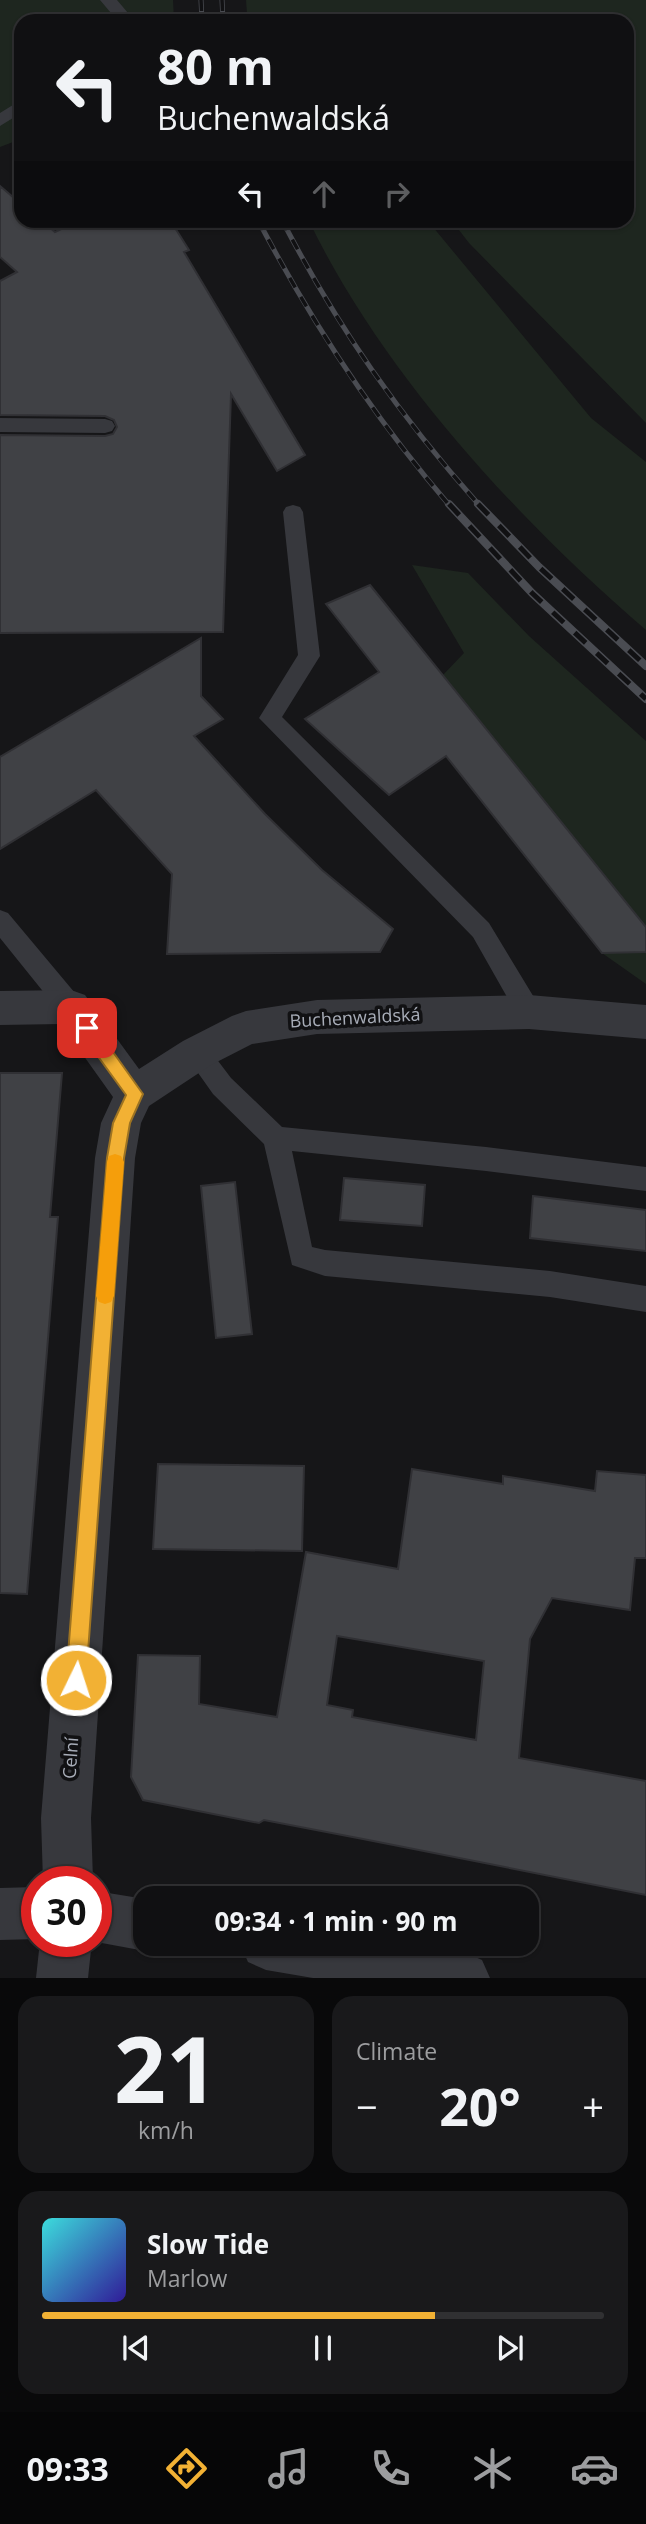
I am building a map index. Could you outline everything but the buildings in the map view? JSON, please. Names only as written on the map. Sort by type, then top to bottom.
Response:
[{"type":"street","points":[[0,1007],[71,1007],[134,1094]]},
{"type":"street","name":"Buchenwaldská","points":[[134,1094],[197,1053],[246,1028],[317,1017],[529,1012],[646,1022]]},
{"type":"street","name":"Celní","points":[[68,1866],[67,1804],[116,1158],[121,1123],[134,1094]]},
{"type":"street","points":[[0,1914],[21,1913]]},
{"type":"street","points":[[112,1920],[133,1923]]},
{"type":"street","points":[[335,1956],[464,1978]]},
{"type":"street","points":[[62,1978],[64,1957]]},
{"type":"lane","points":[[108,0],[119,14]]},
{"type":"lane","points":[[0,121],[14,110]]},
{"type":"lane","points":[[0,425],[105,426]]},
{"type":"lane","points":[[293,512],[309,656],[270,718],[481,930],[529,1012]]},
{"type":"lane","points":[[0,920],[71,1007]]},
{"type":"lane","points":[[197,1053],[222,1086],[276,1138],[301,1256],[326,1263],[550,1284],[646,1299]]},
{"type":"lane","points":[[276,1138],[486,1158],[646,1179]]},
{"type":"shaded area","points":[[0,0],[173,0],[174,14],[14,14],[14,142],[0,147]]},
{"type":"shaded area","points":[[246,0],[646,0],[646,423],[457,228],[634,228],[634,14],[247,14]]},
{"type":"shaded area","points":[[313,228],[434,228],[591,418],[646,462],[646,630],[550,541],[457,442],[414,389],[339,278]]},
{"type":"shaded area","points":[[412,565],[468,573],[529,636],[646,741],[646,927],[443,675],[464,653]]},
{"type":"shaded area","points":[[646,952],[646,984],[602,953]]},
{"type":"railway","points":[[201,0],[202,14]]},
{"type":"railway","points":[[222,0],[223,14]]},
{"type":"railway","points":[[262,228],[300,296],[346,369],[396,439],[450,506]]},
{"type":"railway","points":[[286,228],[325,297],[372,369],[423,438],[480,506]]},
{"type":"railway","points":[[449,504],[532,593],[646,699]]},
{"type":"railway","points":[[478,504],[539,567],[646,666]]},
{"type":"slow traffic","points":[[105,1296],[115,1162]]},
{"type":"route","points":[[76,1680],[116,1158],[121,1123],[134,1094],[87,1028]]}]
